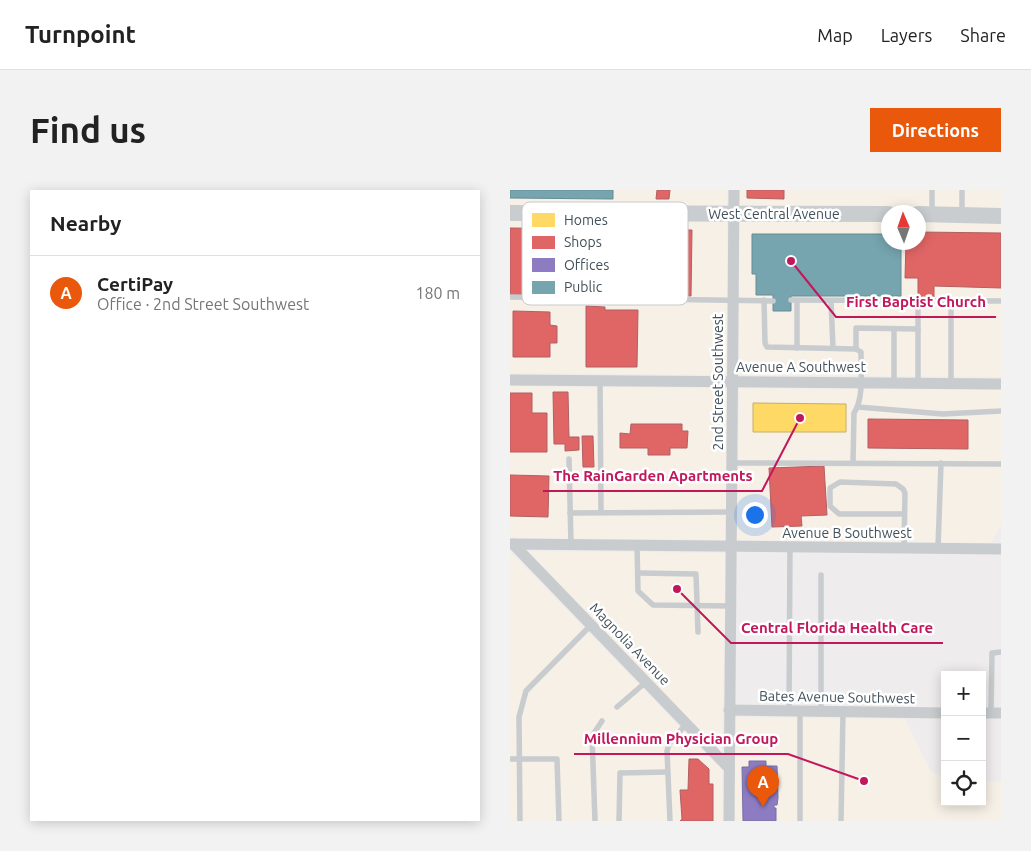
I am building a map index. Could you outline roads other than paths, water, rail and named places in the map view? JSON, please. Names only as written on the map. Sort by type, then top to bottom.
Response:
[{"type":"main road","name":"West Central Avenue","points":[[688,214],[881,214]]},
{"type":"main road","points":[[926,214],[1001,216]]},
{"type":"street","name":"2nd Street Southwest","points":[[729,821],[734,190]]},
{"type":"street","name":"Avenue A Southwest","points":[[510,380],[1001,384]]},
{"type":"street","name":"Avenue B Southwest","points":[[512,544],[1001,549]]},
{"type":"street","name":"Magnolia Avenue","points":[[512,544],[728,767]]},
{"type":"street","name":"Bates Avenue Southwest","points":[[729,710],[941,713]]},
{"type":"lane","points":[[926,211],[932,190]]},
{"type":"lane","points":[[962,190],[962,215]]},
{"type":"lane","points":[[688,299],[773,301]]},
{"type":"lane","points":[[764,300],[765,343],[767,347],[856,349],[861,352],[862,382],[858,407],[853,418],[853,463]]},
{"type":"lane","points":[[797,348],[794,300],[1001,301]]},
{"type":"lane","points":[[831,301],[832,348]]},
{"type":"lane","points":[[918,301],[918,383]]},
{"type":"lane","points":[[951,301],[951,383]]},
{"type":"lane","points":[[856,349],[856,328],[918,330]]},
{"type":"lane","points":[[894,329],[894,383]]},
{"type":"lane","points":[[600,380],[601,512]]},
{"type":"lane","points":[[858,407],[943,414],[1001,411]]},
{"type":"lane","points":[[569,459],[571,544]]},
{"type":"lane","points":[[732,463],[1001,464]]},
{"type":"lane","points":[[938,548],[941,463]]},
{"type":"lane","points":[[601,479],[732,478]]},
{"type":"lane","points":[[904,514],[839,514],[830,506],[830,488],[840,482],[896,484],[903,489],[905,493],[904,548]]},
{"type":"lane","points":[[570,513],[732,512]]},
{"type":"lane","points":[[637,545],[638,591],[653,605],[731,606]]},
{"type":"lane","points":[[790,547],[800,821]]},
{"type":"lane","points":[[638,573],[696,574],[698,632]]},
{"type":"lane","points":[[821,575],[821,712]]},
{"type":"lane","points":[[520,821],[519,717],[526,691],[591,625]]},
{"type":"lane","points":[[992,713],[992,653],[1001,652]]},
{"type":"lane","points":[[617,707],[646,682]]},
{"type":"lane","points":[[841,821],[843,712]]},
{"type":"lane","points":[[595,821],[592,736],[602,721]]},
{"type":"lane","points":[[670,821],[666,757],[669,744],[686,724]]},
{"type":"lane","points":[[510,759],[557,759],[559,821]]},
{"type":"lane","points":[[619,821],[620,773],[667,772]]},
{"type":"place","name":"First Baptist Church","points":[[791,261]]},
{"type":"place","name":"The RainGarden Apartments","points":[[800,418]]},
{"type":"place","name":"Central Florida Health Care","points":[[677,589]]},
{"type":"place","name":"Millennium Physician Group","points":[[864,781]]},
{"type":"place","name":"CertiPay","points":[[763,807]]}]
